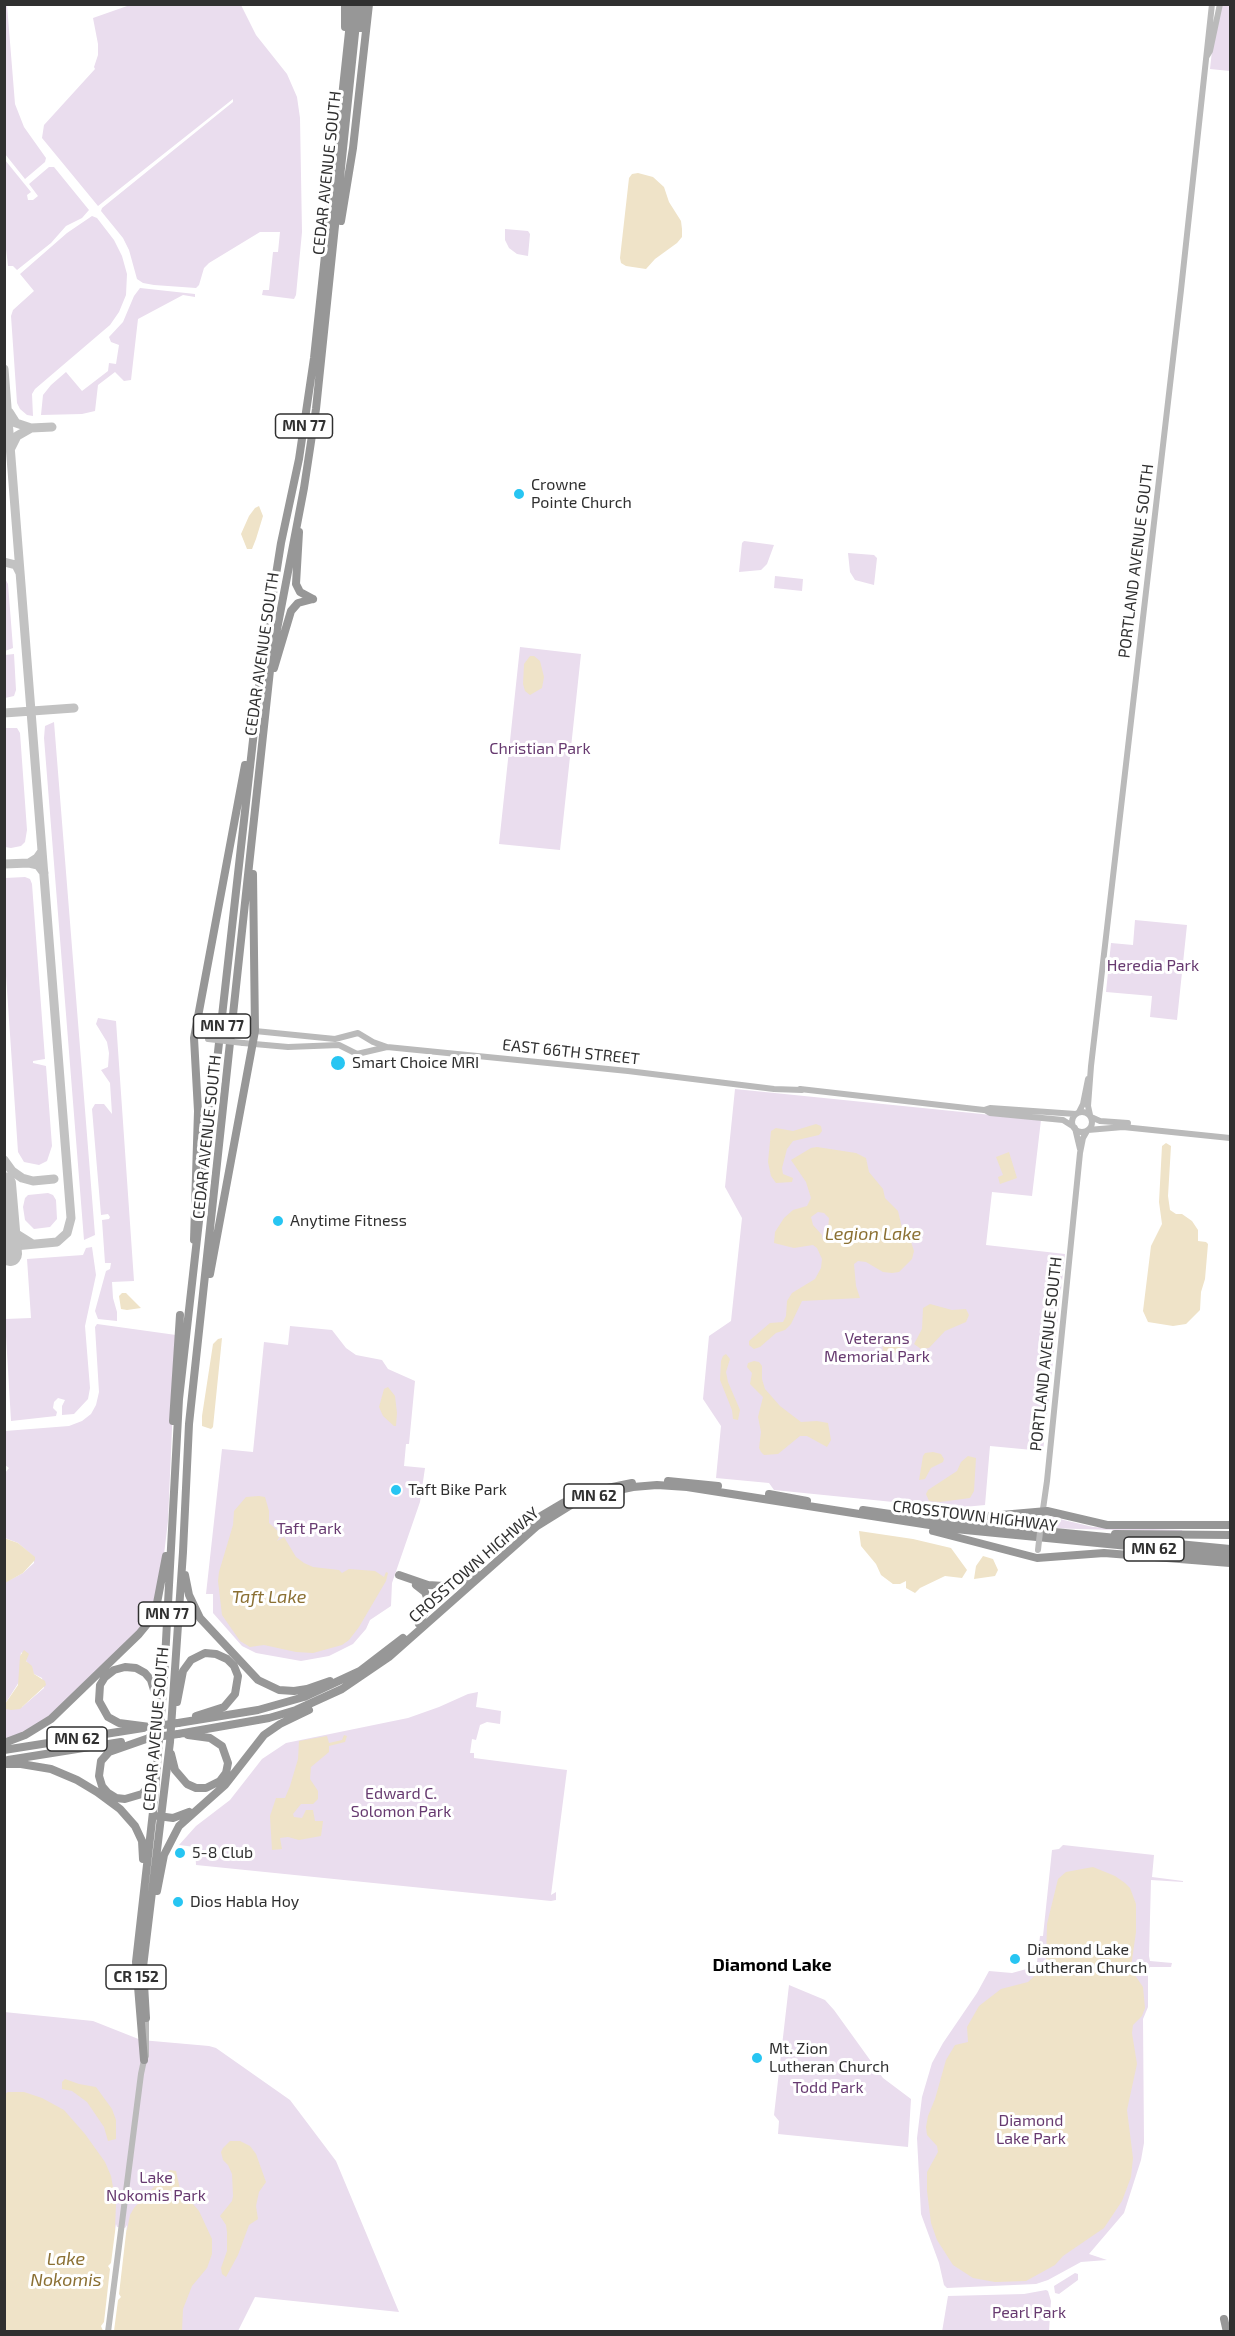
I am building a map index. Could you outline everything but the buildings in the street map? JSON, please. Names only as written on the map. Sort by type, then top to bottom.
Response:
[{"type":"highway","points":[[344,70],[345,4]]},
{"type":"highway","name":"CEDAR AVENUE SOUTH","points":[[144,2060],[136,1969],[160,1723],[179,1399],[255,722],[269,614],[299,459],[313,369],[352,4]]},
{"type":"highway","name":"CEDAR AVENUE SOUTH","points":[[146,2020],[143,1977],[147,1933],[174,1722],[189,1424],[269,687],[282,595],[304,489],[316,409],[358,4]]},
{"type":"highway","points":[[348,94],[364,4]]},
{"type":"highway","points":[[334,245],[339,229],[353,148],[369,4]]},
{"type":"highway","points":[[269,687],[291,612],[298,603],[313,599],[300,592],[295,580],[304,489]]},
{"type":"highway","points":[[188,1330],[198,1111],[194,1038],[250,734],[255,722]]},
{"type":"highway","points":[[200,1332],[254,1044],[255,810]]},
{"type":"highway","points":[[174,1481],[172,1456],[174,1387],[180,1315]]},
{"type":"highway","name":"CROSSTOWN HIGHWAY","points":[[4,1750],[249,1712],[295,1700],[346,1678],[385,1653],[536,1519],[588,1492],[622,1484],[655,1480],[688,1482],[931,1520],[1230,1549]]},
{"type":"highway","name":"CROSSTOWN HIGHWAY","points":[[4,1762],[237,1725],[284,1714],[310,1704],[356,1681],[389,1657],[537,1526],[573,1503],[604,1493],[657,1485],[687,1487],[955,1529],[1230,1556]]},
{"type":"highway","points":[[4,1743],[34,1730],[60,1712],[126,1648],[147,1623],[155,1609],[161,1588],[173,1506]]},
{"type":"highway","points":[[931,1520],[1047,1511],[1107,1525],[1230,1530]]},
{"type":"highway","points":[[893,1521],[1037,1554],[1104,1553],[1230,1563]]},
{"type":"highway","points":[[1152,1526],[1230,1525]]},
{"type":"highway","points":[[1079,1534],[1230,1534]]},
{"type":"highway","points":[[183,1552],[186,1585],[200,1618],[264,1684],[287,1691],[307,1689],[341,1677],[385,1653]]},
{"type":"highway","points":[[419,1624],[428,1607],[427,1595],[420,1587],[398,1576],[439,1586],[462,1582],[476,1573]]},
{"type":"highway","points":[[205,1653],[216,1654],[227,1659],[234,1666],[238,1676],[237,1690],[232,1700],[217,1710],[174,1722],[183,1671],[188,1663],[205,1653]]},
{"type":"highway","points":[[150,1727],[119,1723],[105,1714],[99,1701],[99,1690],[109,1673],[119,1668],[130,1667],[141,1670],[149,1676],[157,1695],[160,1723]]},
{"type":"highway","points":[[147,1933],[167,1846],[179,1826],[225,1785],[257,1742],[272,1729],[332,1699],[356,1681]]},
{"type":"highway","points":[[170,1742],[175,1770],[187,1784],[206,1788],[220,1781],[226,1773],[228,1763],[222,1746],[210,1738],[178,1734]]},
{"type":"highway","points":[[149,1738],[109,1752],[100,1766],[100,1782],[105,1790],[116,1798],[130,1799],[139,1796],[150,1783],[157,1756]]},
{"type":"highway","points":[[4,1762],[60,1772],[87,1785],[120,1809],[131,1820],[140,1836],[144,1884]]},
{"type":"highway","points":[[153,1803],[156,1815],[161,1818],[180,1816],[205,1802]]},
{"type":"highway","points":[[1224,2319],[1227,2331]]},
{"type":"main road","name":"PORTLAND AVENUE SOUTH","points":[[1091,1116],[1088,1106],[1091,1070],[1212,4]]},
{"type":"main road","name":"PORTLAND AVENUE SOUTH","points":[[1207,56],[1220,4]]},
{"type":"main road","points":[[194,1038],[288,1047],[339,1045],[357,1054],[365,1052],[368,1046],[368,1040],[364,1035],[358,1033],[335,1039],[196,1025]]},
{"type":"main road","points":[[349,1049],[347,1042],[351,1036]]},
{"type":"main road","name":"EAST 66TH STREET","points":[[368,1040],[387,1047],[984,1110],[990,1113],[1064,1120],[1074,1128]]},
{"type":"main road","name":"EAST 66TH STREET","points":[[365,1052],[387,1047]]},
{"type":"main road","name":"PORTLAND AVENUE SOUTH","points":[[1077,1113],[1083,1104],[1091,1070]]},
{"type":"main road","name":"EAST 66TH STREET","points":[[984,1110],[990,1108],[1077,1113]]},
{"type":"main road","points":[[1085,1112],[1100,1121],[1230,1136],[1123,1127],[1080,1132],[1074,1128],[1073,1119],[1077,1113],[1085,1112]]},
{"type":"main road","points":[[1087,1130],[1092,1126],[1091,1116]]},
{"type":"main road","name":"PORTLAND AVENUE SOUTH","points":[[1074,1128],[1080,1152]]},
{"type":"main road","name":"PORTLAND AVENUE SOUTH","points":[[1037,1554],[1041,1511],[1047,1481],[1080,1152],[1087,1130]]},
{"type":"main road","name":"CEDAR AVENUE SOUTH","points":[[108,2331],[146,2056],[146,2020]]},
{"type":"green space","points":[[4,5],[7,5],[15,104],[24,127],[46,158],[45,162],[25,179],[5,154]]},
{"type":"green space","points":[[130,5],[241,5],[256,35],[287,74],[297,97],[300,118],[302,232],[294,299],[262,295],[263,290],[269,290],[273,252],[278,252],[280,232],[260,232],[209,263],[204,268],[196,288],[154,285],[137,279],[129,250],[123,238],[101,211],[233,102],[233,99],[98,206],[42,138],[44,125],[95,69],[98,44],[93,18]]},
{"type":"green space","points":[[1217,5],[1230,5],[1230,71],[1210,69]]},
{"type":"green space","points":[[5,160],[31,192],[27,195],[28,200],[33,200],[38,196],[29,184],[49,167],[54,167],[89,210],[82,218],[66,226],[51,243],[17,270],[13,266],[8,266],[4,232]]},
{"type":"green space","points":[[92,216],[97,218],[114,240],[122,256],[127,274],[126,295],[119,312],[110,325],[35,389],[32,394],[33,416],[27,415],[17,403],[11,316],[13,310],[34,291],[20,274],[67,233]]},
{"type":"green space","points":[[505,229],[528,231],[530,234],[528,256],[517,254],[509,248],[505,240]]},
{"type":"green space","points":[[140,288],[195,294],[195,297],[183,295],[138,319],[131,380],[124,381],[115,372],[98,385],[95,411],[82,414],[41,415],[43,395],[66,372],[82,391],[108,371],[109,363],[116,364],[119,345],[111,342],[109,337],[123,322]]},
{"type":"green space","points":[[744,541],[774,545],[767,564],[761,570],[739,572]]},
{"type":"green space","points":[[848,553],[874,555],[877,558],[874,585],[855,580],[850,572]]},
{"type":"green space","points":[[775,576],[803,579],[802,591],[774,588]]},
{"type":"green space","points":[[4,577],[8,584],[13,648],[5,651]]},
{"type":"green space","name":"Christian Park","points":[[520,647],[581,654],[560,850],[499,844]]},
{"type":"green space","points":[[14,654],[16,690],[14,696],[5,698],[5,655]]},
{"type":"green space","points":[[54,722],[95,1235],[84,1240],[44,738],[45,726]]},
{"type":"green space","points":[[5,728],[17,728],[20,733],[27,830],[25,842],[21,846],[11,848],[5,847]]},
{"type":"green space","points":[[5,878],[30,879],[32,884],[45,1059],[33,1061],[33,1063],[46,1066],[52,1146],[47,1161],[39,1165],[24,1162],[18,1152],[5,961]]},
{"type":"green space","name":"Heredia Park","points":[[1135,920],[1187,925],[1177,1020],[1150,1017],[1152,996],[1106,992],[1111,943],[1133,945]]},
{"type":"green space","points":[[98,1018],[116,1021],[134,1281],[112,1282],[117,1321],[98,1319],[95,1311],[106,1271],[110,1269],[111,1263],[105,1263],[102,1220],[110,1217],[108,1214],[101,1215],[92,1109],[95,1104],[104,1104],[112,1114],[110,1083],[101,1070],[108,1067],[109,1053],[107,1042],[96,1024]]},
{"type":"green space","name":"Veterans Memorial Park","points":[[735,1089],[1041,1120],[1032,1196],[992,1192],[986,1245],[1065,1254],[1043,1451],[990,1446],[985,1505],[953,1508],[774,1490],[769,1483],[716,1478],[721,1426],[703,1399],[709,1336],[731,1321],[742,1218],[725,1187]]},
{"type":"green space","points":[[48,1193],[56,1200],[57,1219],[50,1227],[34,1229],[25,1220],[23,1207],[25,1198],[28,1195]]},
{"type":"green space","points":[[92,1247],[96,1275],[85,1326],[90,1388],[88,1399],[74,1414],[62,1415],[65,1400],[58,1398],[53,1408],[57,1412],[56,1416],[11,1421],[5,1319],[31,1318],[27,1259],[83,1255],[86,1248]]},
{"type":"green space","points":[[97,1324],[176,1335],[168,1521],[160,1588],[143,1627],[46,1721],[5,1741],[4,1583],[23,1573],[34,1563],[34,1557],[18,1543],[5,1538],[5,1473],[9,1468],[5,1465],[5,1431],[69,1426],[82,1421],[91,1414],[99,1392],[95,1327]],"holes":[[[21,1652],[34,1674],[42,1678],[44,1688],[22,1707],[5,1704],[19,1682]]]},
{"type":"green space","name":"Taft Park","points":[[290,1326],[332,1330],[346,1348],[356,1355],[382,1360],[388,1369],[415,1381],[409,1444],[406,1444],[404,1466],[425,1468],[420,1502],[392,1583],[391,1606],[370,1620],[366,1629],[353,1644],[329,1656],[301,1661],[256,1653],[242,1646],[213,1613],[213,1594],[206,1594],[222,1449],[253,1452],[264,1342],[288,1345]]},
{"type":"green space","points":[[1047,1516],[1093,1527],[1182,1530],[1183,1532],[1046,1528]]},
{"type":"green space","name":"Edward C. Solomon Park","points":[[478,1692],[476,1707],[501,1711],[500,1724],[487,1722],[480,1725],[476,1740],[472,1739],[470,1753],[474,1753],[474,1758],[567,1770],[551,1895],[556,1892],[556,1900],[196,1865],[195,1847],[179,1845],[196,1826],[230,1800],[262,1759],[286,1743],[408,1718]]},
{"type":"green space","name":"Diamond Lake Park","points":[[1063,1845],[1154,1855],[1152,1877],[1183,1881],[1151,1880],[1150,1961],[1172,1963],[1171,1967],[1150,1967],[1148,1970],[1148,2007],[1143,2019],[1144,2143],[1141,2160],[1124,2213],[1089,2254],[1107,2260],[1081,2262],[1036,2284],[947,2288],[944,2285],[939,2263],[921,2214],[917,2138],[922,2097],[932,2063],[989,1971],[1012,1973],[1030,1968],[1037,1962],[1040,1936],[1043,1936],[1052,1850],[1059,1849]]},
{"type":"green space","name":"Todd Park","points":[[789,1985],[825,2000],[883,2078],[911,2099],[908,2147],[778,2134],[779,2121],[774,2115]]},
{"type":"green space","name":"Lake Nokomis Park","points":[[4,2012],[93,2021],[141,2040],[216,2048],[290,2100],[336,2161],[399,2312],[255,2297],[238,2331],[5,2331]]},
{"type":"green space","points":[[1075,2273],[1078,2274],[1078,2280],[1059,2294],[1055,2293],[1054,2286]]},
{"type":"green space","name":"Pearl Park","points":[[1046,2290],[1051,2301],[1049,2331],[942,2332],[948,2296],[1024,2294]]},
{"type":"water","points":[[638,173],[653,177],[664,187],[669,202],[681,221],[682,229],[682,237],[677,243],[655,259],[646,269],[626,266],[621,263],[620,258],[629,178],[632,174]]},
{"type":"water","points":[[259,506],[263,516],[252,549],[247,549],[241,534],[249,516]]},
{"type":"water","points":[[530,656],[540,661],[544,677],[542,688],[530,695],[525,691],[523,684],[524,664]]},
{"type":"water","points":[[816,1124],[821,1126],[822,1131],[819,1135],[793,1141],[787,1149],[782,1168],[783,1174],[793,1178],[792,1182],[776,1183],[771,1176],[768,1162],[771,1131],[776,1128],[793,1131]]},
{"type":"water","points":[[1166,1143],[1171,1146],[1168,1196],[1170,1210],[1192,1221],[1198,1230],[1198,1241],[1208,1244],[1200,1310],[1186,1324],[1173,1326],[1148,1322],[1143,1311],[1151,1246],[1162,1224],[1159,1202],[1162,1146]]},
{"type":"water","name":"Legion Lake","points":[[811,1148],[856,1153],[866,1158],[869,1172],[883,1189],[885,1198],[898,1211],[903,1232],[910,1239],[914,1251],[912,1259],[899,1272],[892,1273],[883,1272],[866,1262],[858,1261],[854,1264],[856,1286],[860,1298],[802,1301],[791,1324],[785,1330],[776,1333],[760,1347],[754,1349],[749,1345],[749,1341],[770,1323],[783,1322],[786,1316],[787,1301],[792,1293],[815,1279],[821,1268],[822,1259],[813,1245],[794,1248],[774,1243],[775,1232],[784,1218],[793,1210],[807,1206],[811,1198],[806,1182],[791,1160]],"holes":[[[818,1212],[824,1213],[829,1218],[828,1230],[832,1232],[833,1242],[830,1243],[822,1238],[813,1225],[811,1217]]]},
{"type":"water","points":[[1009,1152],[1017,1178],[1000,1184],[998,1177],[1003,1175],[996,1157]]},
{"type":"water","points":[[126,1293],[141,1308],[121,1309],[119,1296]]},
{"type":"water","points":[[930,1304],[952,1310],[966,1309],[969,1315],[966,1322],[945,1331],[929,1348],[921,1349],[914,1344],[922,1329],[923,1308]]},
{"type":"water","points":[[892,1333],[903,1338],[904,1342],[898,1352],[887,1355],[883,1350],[882,1340],[886,1335]]},
{"type":"water","points":[[222,1338],[211,1429],[202,1426],[202,1416],[213,1344]]},
{"type":"water","points":[[726,1354],[730,1359],[726,1372],[728,1382],[740,1410],[738,1420],[733,1419],[732,1410],[720,1380],[721,1361]]},
{"type":"water","points":[[759,1362],[762,1366],[765,1389],[780,1406],[801,1422],[828,1423],[831,1440],[827,1447],[807,1436],[800,1436],[778,1454],[764,1455],[761,1452],[758,1417],[763,1397],[750,1384],[752,1373],[747,1367],[748,1363]]},
{"type":"water","points":[[388,1387],[395,1396],[396,1426],[383,1416],[379,1407],[384,1389]]},
{"type":"water","points":[[925,1453],[941,1454],[943,1462],[931,1468],[925,1479],[919,1480],[923,1456]]},
{"type":"water","points":[[968,1456],[976,1458],[974,1491],[970,1498],[940,1502],[929,1501],[926,1494],[928,1490],[957,1471],[961,1462]]},
{"type":"water","name":"Taft Lake","points":[[246,1497],[265,1497],[269,1511],[269,1523],[281,1534],[277,1541],[284,1537],[296,1557],[304,1563],[313,1567],[339,1570],[342,1573],[349,1569],[375,1571],[384,1577],[386,1572],[388,1573],[386,1581],[359,1627],[342,1645],[313,1653],[264,1645],[250,1647],[240,1641],[222,1615],[219,1572],[233,1525],[234,1511]]},
{"type":"water","points":[[859,1531],[913,1539],[951,1548],[967,1570],[962,1578],[945,1576],[920,1588],[915,1593],[906,1588],[906,1581],[893,1584],[881,1575],[876,1564],[861,1546]]},
{"type":"water","points":[[4,1538],[18,1543],[35,1557],[23,1573],[5,1583]]},
{"type":"water","points":[[983,1556],[993,1559],[998,1570],[995,1576],[974,1579],[976,1566]]},
{"type":"water","points":[[24,1650],[29,1654],[26,1661],[32,1666],[34,1674],[45,1681],[46,1685],[20,1709],[6,1709],[5,1704],[18,1685],[20,1656]]},
{"type":"water","points":[[344,1735],[347,1736],[345,1742],[329,1746],[329,1752],[311,1767],[310,1779],[318,1791],[318,1799],[313,1804],[301,1804],[293,1814],[294,1817],[302,1818],[306,1810],[313,1810],[315,1821],[323,1821],[321,1836],[299,1840],[288,1837],[280,1838],[282,1849],[272,1850],[270,1816],[276,1798],[285,1798],[290,1786],[298,1759],[299,1741],[327,1736],[329,1743],[342,1740]]},
{"type":"water","name":"Diamond Lake Park","points":[[1093,1867],[1125,1883],[1130,1888],[1136,1904],[1136,1932],[1131,1967],[1143,1987],[1145,2008],[1142,2016],[1133,2025],[1132,2033],[1137,2064],[1127,2110],[1133,2158],[1131,2177],[1122,2201],[1104,2228],[1063,2256],[1055,2265],[1026,2281],[995,2282],[973,2278],[953,2265],[937,2240],[931,2223],[927,2172],[938,2152],[937,2146],[927,2135],[928,2116],[946,2060],[955,2045],[968,2042],[967,2027],[979,2006],[1001,1989],[1028,1982],[1042,1969],[1046,1961],[1047,1924],[1058,1879],[1066,1872]]},
{"type":"water","points":[[65,2079],[96,2087],[112,2109],[116,2120],[116,2139],[108,2141],[104,2127],[87,2102],[72,2091],[62,2089],[62,2082]]},
{"type":"water","name":"Lake Nokomis","points":[[24,2092],[42,2098],[64,2110],[85,2134],[105,2162],[111,2176],[116,2204],[115,2229],[127,2230],[134,2208],[170,2170],[176,2171],[180,2189],[199,2211],[212,2239],[212,2254],[207,2268],[192,2286],[183,2309],[182,2331],[5,2332],[5,2094]]},
{"type":"water","points":[[230,2141],[240,2141],[250,2146],[256,2154],[266,2182],[259,2192],[256,2206],[258,2219],[249,2225],[238,2255],[226,2277],[222,2274],[221,2268],[227,2251],[227,2232],[226,2225],[220,2216],[232,2201],[233,2196],[232,2174],[221,2152]]},
{"type":"pier","points":[[116,2224],[117,2227],[125,2228],[127,2225],[119,2294],[121,2297],[118,2300],[114,2331],[103,2331],[101,2326],[104,2322],[110,2269],[108,2266],[111,2263]]},
{"type":"taxiway","points":[[4,369],[71,1218],[67,1233],[57,1242],[4,1247]]},
{"type":"taxiway","points":[[9,412],[16,423],[31,428],[17,436],[11,448]]},
{"type":"taxiway","points":[[31,428],[52,427]]},
{"type":"taxiway","points":[[4,562],[16,565],[20,573]]},
{"type":"taxiway","points":[[4,713],[74,708]]},
{"type":"taxiway","points":[[42,851],[29,863],[38,865],[44,873]]},
{"type":"taxiway","points":[[4,864],[29,863]]},
{"type":"taxiway","points":[[4,1160],[12,1171],[22,1178],[33,1181],[54,1179]]},
{"type":"taxiway","points":[[4,1228],[7,1217],[15,1233],[31,1243]]},
{"type":"runway","points":[[4,1184],[10,1254]]},
{"type":"place","name":"Crowne Pointe Church","points":[[519,494]]},
{"type":"place","name":"Smart Choice MRI","points":[[338,1063]]},
{"type":"place","name":"Anytime Fitness","points":[[278,1221]]},
{"type":"place","name":"Taft Bike Park","points":[[396,1490]]},
{"type":"place","name":"5-8 Club","points":[[180,1853]]},
{"type":"place","name":"Dios Habla Hoy","points":[[178,1902]]},
{"type":"place","name":"Diamond Lake Lutheran Church","points":[[1015,1959]]},
{"type":"place","name":"Mt. Zion Lutheran Church","points":[[757,2058]]},
{"type":"district","name":"Diamond Lake","points":[[772,1965]]}]
